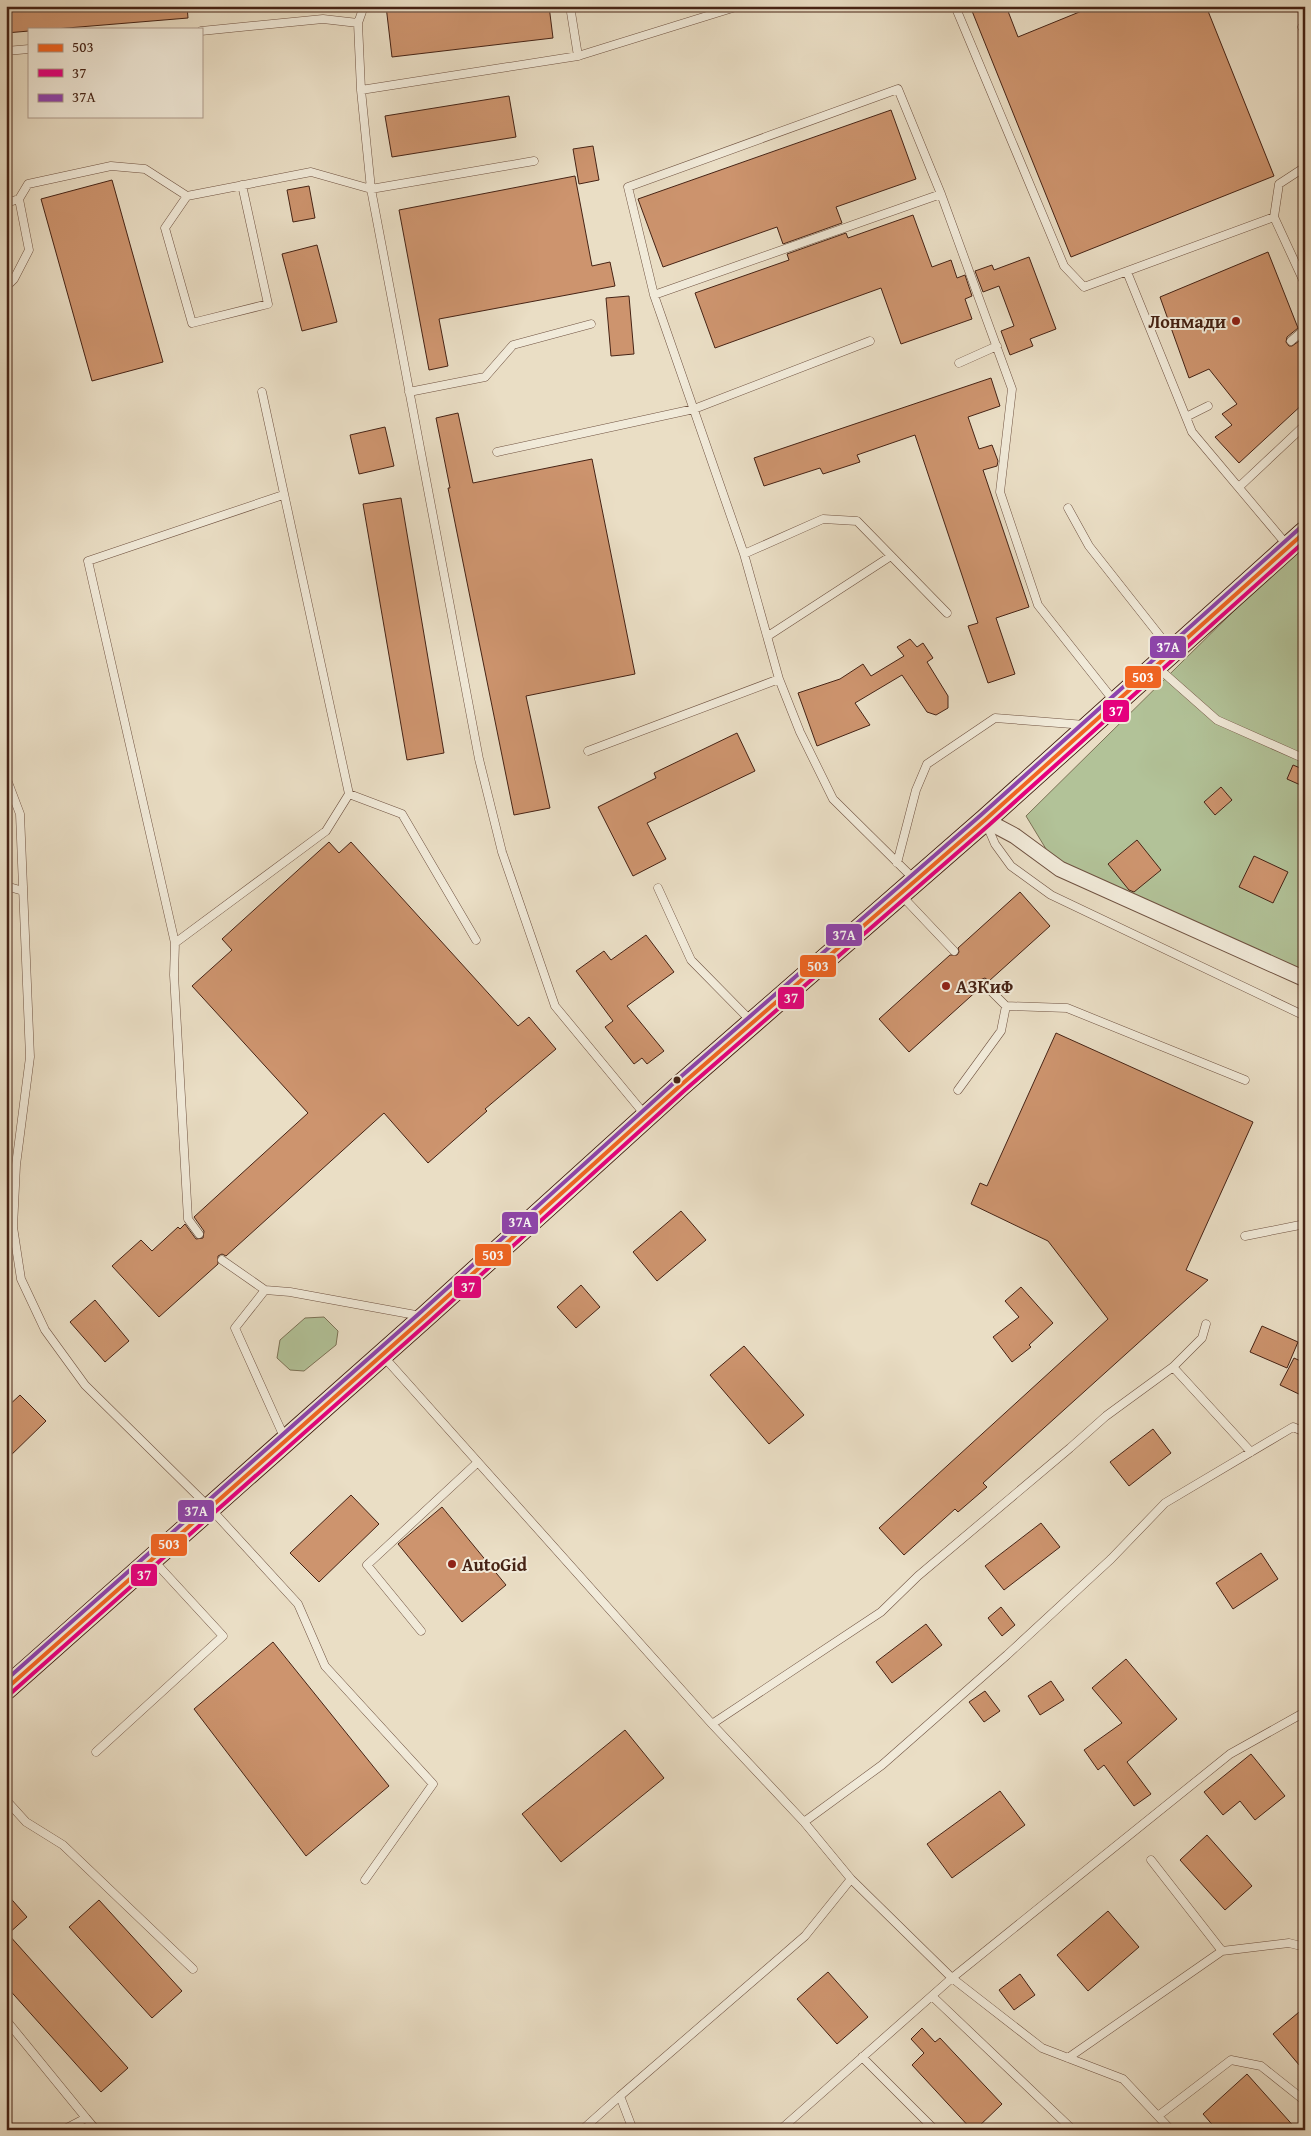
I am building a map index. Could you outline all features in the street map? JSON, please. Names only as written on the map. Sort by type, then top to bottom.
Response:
[{"type":"main road","points":[[6,1689],[383,1355],[646,1116],[985,820],[1305,532]]},
{"type":"street","points":[[985,820],[1015,836],[1060,869],[1305,979]]},
{"type":"lane","points":[[364,6],[358,23],[361,90],[371,189],[479,758],[502,852],[555,1006],[646,1116]]},
{"type":"lane","points":[[570,6],[578,56]]},
{"type":"lane","points":[[361,90],[578,56],[739,6]]},
{"type":"lane","points":[[955,6],[1064,266],[1084,288],[1274,217]]},
{"type":"lane","points":[[202,31],[323,19],[358,23]]},
{"type":"lane","points":[[6,51],[28,48]]},
{"type":"lane","points":[[954,952],[908,888],[897,863],[832,799],[800,732],[779,679],[744,554],[654,295],[628,188],[898,89],[941,194],[1012,389],[1000,492],[1038,605],[1115,703]]},
{"type":"lane","points":[[6,287],[14,279],[29,250],[20,199],[28,184],[111,166],[145,169],[187,196],[311,172],[371,189],[534,161]]},
{"type":"lane","points":[[1305,167],[1279,184],[1274,217],[1305,284]]},
{"type":"lane","points":[[187,196],[165,228],[192,323],[268,304],[242,186]]},
{"type":"lane","points":[[654,295],[941,194]]},
{"type":"lane","points":[[6,203],[20,199]]},
{"type":"lane","points":[[1127,272],[1192,432],[1288,547]]},
{"type":"lane","points":[[409,392],[485,377],[513,345],[592,324]]},
{"type":"lane","points":[[1291,341],[1305,329]]},
{"type":"lane","points":[[497,452],[694,409],[870,342]]},
{"type":"lane","points":[[959,363],[996,346]]},
{"type":"lane","points":[[175,943],[326,831],[348,794],[262,392]]},
{"type":"lane","points":[[1186,416],[1208,406]]},
{"type":"lane","points":[[1239,487],[1305,425]]},
{"type":"lane","points":[[199,1234],[188,1219],[174,975],[175,943],[88,561],[283,495]]},
{"type":"lane","points":[[1068,508],[1089,546],[1172,652]]},
{"type":"lane","points":[[744,554],[823,519],[857,521],[947,613]]},
{"type":"lane","points":[[768,636],[891,556]]},
{"type":"lane","points":[[1156,666],[1217,720],[1305,759]]},
{"type":"lane","points":[[588,751],[779,679]]},
{"type":"lane","points":[[897,863],[916,790],[927,764],[994,718],[1090,725]]},
{"type":"lane","points":[[6,777],[20,814],[30,1057],[16,1165],[13,1227],[21,1279],[45,1330],[85,1385],[210,1508],[298,1604],[325,1666],[433,1784],[364,1880]]},
{"type":"lane","points":[[348,794],[402,814],[476,940]]},
{"type":"lane","points":[[985,820],[995,844],[1011,866],[1051,895],[1305,1016]]},
{"type":"lane","points":[[6,886],[23,892]]},
{"type":"lane","points":[[658,888],[692,960],[752,1022]]},
{"type":"lane","points":[[984,984],[1006,1006],[1067,1008],[1245,1080]]},
{"type":"lane","points":[[958,1090],[1001,1031],[1006,1006]]},
{"type":"lane","points":[[1245,1236],[1305,1224]]},
{"type":"lane","points":[[222,1260],[265,1290],[290,1292],[426,1316]]},
{"type":"lane","points":[[265,1290],[235,1328],[286,1441]]},
{"type":"lane","points":[[712,1724],[881,1612],[918,1576],[1106,1416],[1173,1368],[1202,1338],[1206,1324]]},
{"type":"lane","points":[[383,1355],[712,1724],[804,1822],[851,1879],[952,1978],[1042,2048],[1123,2079],[1171,2130]]},
{"type":"lane","points":[[1173,1368],[1251,1452]]},
{"type":"lane","points":[[804,1822],[882,1765],[985,1674],[1111,1559],[1165,1503],[1293,1427],[1305,1432]]},
{"type":"lane","points":[[421,1631],[368,1565],[478,1462]]},
{"type":"lane","points":[[96,1752],[223,1636],[152,1559]]},
{"type":"lane","points":[[780,2130],[952,1978],[1230,1754],[1305,1712]]},
{"type":"lane","points":[[6,1800],[26,1822],[63,1845],[193,1969]]},
{"type":"lane","points":[[1151,1860],[1222,1951]]},
{"type":"lane","points":[[582,2130],[805,1936],[851,1879]]},
{"type":"lane","points":[[1068,2058],[1222,1951],[1289,1942],[1305,1947]]},
{"type":"lane","points":[[932,1996],[1073,2130]]},
{"type":"lane","points":[[6,2020],[96,2130]]},
{"type":"lane","points":[[862,2057],[936,2130]]},
{"type":"lane","points":[[1158,2116],[1231,2060],[1261,2066],[1305,2101]]},
{"type":"lane","points":[[620,2096],[633,2130]]},
{"type":"lane","points":[[63,2130],[86,2118]]},
{"type":"green space","points":[[1305,546],[1305,985],[1063,877],[1026,816],[1256,589]]},
{"type":"green space","points":[[324,1317],[338,1331],[336,1345],[304,1371],[290,1370],[277,1358],[280,1340],[305,1318]]},
{"type":"building","points":[[6,6],[187,6],[188,18],[67,28],[28,28],[28,31],[6,33]]},
{"type":"building","points":[[386,6],[549,6],[553,38],[392,57]]},
{"type":"building","points":[[970,6],[1006,6],[1018,37],[1094,6],[1206,6],[1274,176],[1071,257]]},
{"type":"building","points":[[509,96],[516,137],[392,157],[385,116]]},
{"type":"building","points":[[891,110],[916,179],[836,207],[842,223],[783,244],[777,227],[663,267],[638,199]]},
{"type":"building","points":[[593,146],[599,180],[579,184],[573,149]]},
{"type":"building","points":[[575,176],[592,266],[610,262],[615,286],[439,319],[448,366],[429,370],[399,210]]},
{"type":"building","points":[[112,180],[163,362],[92,381],[41,199]]},
{"type":"building","points":[[309,186],[315,218],[293,222],[287,190]]},
{"type":"building","points":[[913,215],[932,267],[951,260],[957,278],[965,275],[972,296],[965,299],[972,319],[901,344],[881,288],[715,348],[695,293],[789,260],[787,254],[846,233],[848,238]]},
{"type":"building","points":[[317,245],[337,322],[302,331],[282,254]]},
{"type":"building","points":[[1268,252],[1298,328],[1287,337],[1286,342],[1289,346],[1292,346],[1302,339],[1305,346],[1305,402],[1239,463],[1215,437],[1232,425],[1222,414],[1237,404],[1209,369],[1189,378],[1160,297]]},
{"type":"building","points":[[1029,257],[1056,329],[1030,339],[1033,346],[1010,355],[1001,331],[1014,326],[999,286],[983,292],[975,271],[992,265],[994,270]]},
{"type":"building","points":[[629,296],[634,354],[611,356],[606,298]]},
{"type":"building","points":[[991,378],[1000,406],[968,417],[979,449],[992,445],[998,461],[997,466],[983,470],[1029,607],[996,618],[1015,674],[988,683],[968,626],[978,623],[915,435],[857,455],[860,462],[823,474],[820,468],[764,486],[754,458]]},
{"type":"building","points":[[458,413],[473,483],[592,459],[635,674],[526,696],[550,808],[514,815],[448,488],[450,488],[436,418]]},
{"type":"building","points":[[385,427],[394,466],[359,474],[350,435]]},
{"type":"building","points":[[401,498],[444,753],[407,760],[363,504]]},
{"type":"building","points":[[910,639],[917,647],[923,643],[933,658],[927,662],[948,696],[948,708],[936,715],[927,712],[902,675],[855,703],[870,725],[817,746],[798,693],[840,679],[863,664],[871,676],[904,656],[897,647]]},
{"type":"building","points":[[737,733],[755,771],[647,823],[666,859],[633,876],[598,807],[656,778],[654,773]]},
{"type":"building","points":[[1293,765],[1305,770],[1305,787],[1287,779]]},
{"type":"building","points":[[1221,787],[1232,800],[1215,815],[1204,802]]},
{"type":"building","points":[[1137,840],[1161,870],[1134,892],[1129,890],[1108,864]]},
{"type":"building","points":[[329,842],[339,853],[351,842],[518,1026],[529,1017],[556,1049],[485,1109],[487,1111],[428,1163],[384,1113],[226,1256],[222,1254],[218,1256],[218,1264],[159,1317],[112,1266],[141,1240],[152,1251],[178,1227],[180,1229],[185,1224],[196,1239],[203,1238],[204,1231],[194,1217],[308,1113],[192,986],[232,950],[222,939]]},
{"type":"building","points":[[1254,856],[1288,872],[1273,903],[1239,887]]},
{"type":"building","points":[[1020,892],[1050,926],[989,981],[985,978],[980,980],[978,983],[980,988],[909,1052],[879,1019],[950,955],[957,955],[959,952],[958,948]]},
{"type":"building","points":[[646,935],[674,972],[627,1006],[664,1051],[647,1064],[642,1058],[634,1064],[605,1027],[613,1021],[576,971],[604,951],[611,960]]},
{"type":"building","points":[[1056,1033],[1253,1122],[1186,1270],[1208,1280],[983,1483],[987,1487],[958,1512],[955,1509],[904,1555],[879,1528],[1108,1319],[1048,1241],[971,1204],[980,1183],[987,1186]]},
{"type":"building","points":[[681,1211],[706,1240],[657,1281],[633,1252]]},
{"type":"building","points":[[581,1285],[600,1307],[576,1328],[557,1307]]},
{"type":"building","points":[[1021,1287],[1053,1323],[1029,1345],[1031,1347],[1012,1362],[993,1337],[1019,1317],[1005,1301]]},
{"type":"building","points":[[95,1300],[129,1341],[105,1362],[70,1322]]},
{"type":"building","points":[[1262,1326],[1298,1342],[1287,1368],[1250,1352]]},
{"type":"building","points":[[744,1346],[804,1415],[769,1444],[710,1375]]},
{"type":"building","points":[[1294,1358],[1305,1363],[1305,1397],[1280,1385]]},
{"type":"building","points":[[20,1395],[46,1421],[6,1460],[6,1408]]},
{"type":"building","points":[[1153,1429],[1171,1453],[1129,1486],[1110,1462]]},
{"type":"building","points":[[351,1495],[379,1524],[319,1582],[290,1553]]},
{"type":"building","name":"AutoGid","points":[[442,1507],[506,1585],[462,1622],[398,1544]]},
{"type":"building","points":[[1041,1523],[1060,1547],[1004,1590],[985,1566]]},
{"type":"building","points":[[1261,1553],[1278,1579],[1233,1609],[1216,1583]]},
{"type":"building","points":[[1001,1607],[1015,1625],[1002,1636],[988,1618]]},
{"type":"building","points":[[926,1624],[942,1645],[892,1683],[876,1662]]},
{"type":"building","points":[[273,1642],[389,1786],[306,1856],[194,1709]]},
{"type":"building","points":[[1126,1659],[1177,1719],[1127,1762],[1151,1794],[1134,1806],[1104,1765],[1098,1770],[1084,1750],[1122,1723],[1092,1688]]},
{"type":"building","points":[[1051,1681],[1064,1700],[1040,1715],[1028,1696]]},
{"type":"building","points":[[985,1691],[1000,1711],[984,1722],[969,1702]]},
{"type":"building","points":[[625,1730],[664,1778],[561,1862],[522,1814]]},
{"type":"building","points":[[1251,1754],[1285,1796],[1255,1820],[1240,1801],[1223,1815],[1204,1792]]},
{"type":"building","points":[[1000,1791],[1025,1825],[952,1878],[927,1844]]},
{"type":"building","points":[[1207,1835],[1252,1886],[1225,1910],[1180,1860]]},
{"type":"building","points":[[6,1893],[27,1917],[8,1934],[128,2068],[101,2092],[6,1986]]},
{"type":"building","points":[[99,1900],[182,1991],[152,2018],[69,1927]]},
{"type":"building","points":[[1108,1911],[1139,1947],[1088,1991],[1057,1955]]},
{"type":"building","points":[[828,1972],[868,2017],[837,2044],[797,1999]]},
{"type":"building","points":[[1020,1974],[1035,1995],[1014,2010],[999,1990]]},
{"type":"building","points":[[1305,2007],[1305,2072],[1273,2034]]},
{"type":"building","points":[[922,2028],[935,2042],[940,2038],[1002,2104],[975,2130],[972,2130],[912,2065],[924,2053],[911,2039]]},
{"type":"building","points":[[1247,2074],[1297,2130],[1217,2130],[1203,2114]]},
{"type":"transit line","name":"37А","points":[[6,1680],[422,1311],[677,1080],[981,815],[1301,527]]},
{"type":"transit line","name":"503","points":[[6,1689],[426,1316],[681,1085],[985,820],[1305,532]]},
{"type":"transit line","name":"37","points":[[10,1694],[430,1321],[685,1090],[989,825],[1305,541]]},
{"type":"place","name":"Лонмади","points":[[1236,321]]},
{"type":"place","name":"АЗКиФ","points":[[946,986]]},
{"type":"place","name":"AutoGid","points":[[452,1564]]}]
